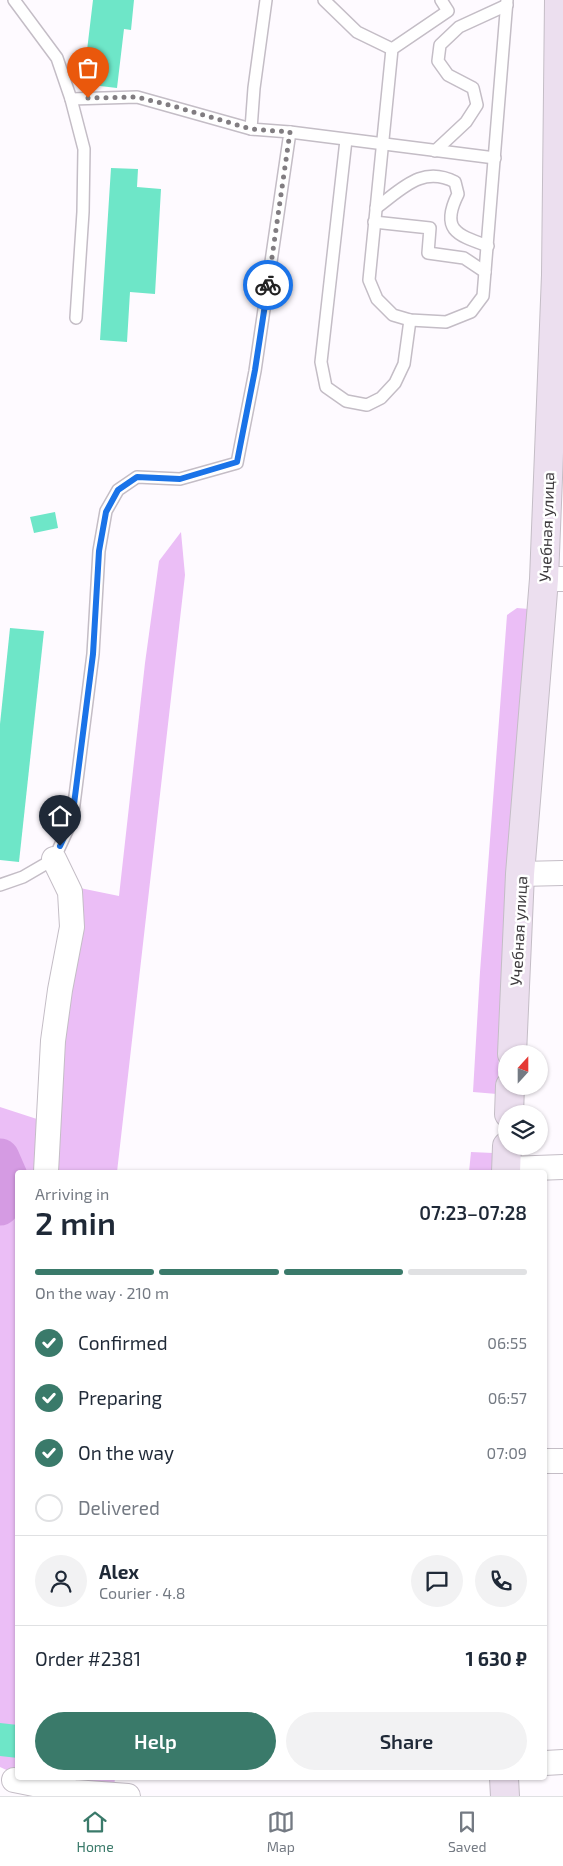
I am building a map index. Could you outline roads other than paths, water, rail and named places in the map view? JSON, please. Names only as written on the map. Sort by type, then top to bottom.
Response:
[{"type":"street","name":"Учебная улица","points":[[512,1045],[520,874],[554,579],[559,0]]},
{"type":"street","points":[[46,1170],[53,1041],[72,927],[70,892],[54,860]]},
{"type":"street","points":[[520,874],[563,874]]},
{"type":"street","points":[[507,1162],[563,1168]]},
{"type":"street","points":[[547,1462],[563,1461]]},
{"type":"street","points":[[547,1762],[563,1762]]},
{"type":"street","points":[[14,1780],[74,1792],[124,1789]]},
{"type":"street","points":[[504,1780],[505,1796]]},
{"type":"lane","points":[[14,0],[57,58],[71,99],[84,149],[83,212],[76,318]]},
{"type":"lane","points":[[251,129],[254,88],[266,0]]},
{"type":"lane","points":[[324,0],[357,32],[392,49]]},
{"type":"lane","points":[[442,0],[448,10],[392,49],[374,222],[369,280],[377,299],[393,315],[410,320],[446,322],[471,312],[483,296],[507,3]]},
{"type":"lane","points":[[435,150],[466,122],[477,105],[473,88],[448,75],[438,61],[440,45],[459,27],[507,3]]},
{"type":"lane","points":[[71,99],[137,97],[251,129],[290,132],[495,158]]},
{"type":"lane","points":[[0,885],[23,877],[54,860],[72,820],[93,654],[99,551],[106,512],[118,490],[137,477],[180,479],[237,462],[255,370],[290,132]]},
{"type":"lane","points":[[346,140],[321,362],[326,387],[346,401],[367,405],[381,398],[395,383],[404,364],[410,320]]},
{"type":"lane","points":[[376,208],[420,177],[442,175],[454,182],[458,194],[451,207],[452,226],[461,236],[488,246]]},
{"type":"lane","points":[[374,222],[430,228],[428,253],[464,258],[485,272]]},
{"type":"waterway","points":[[0,1158],[10,1181],[0,1206]]}]
